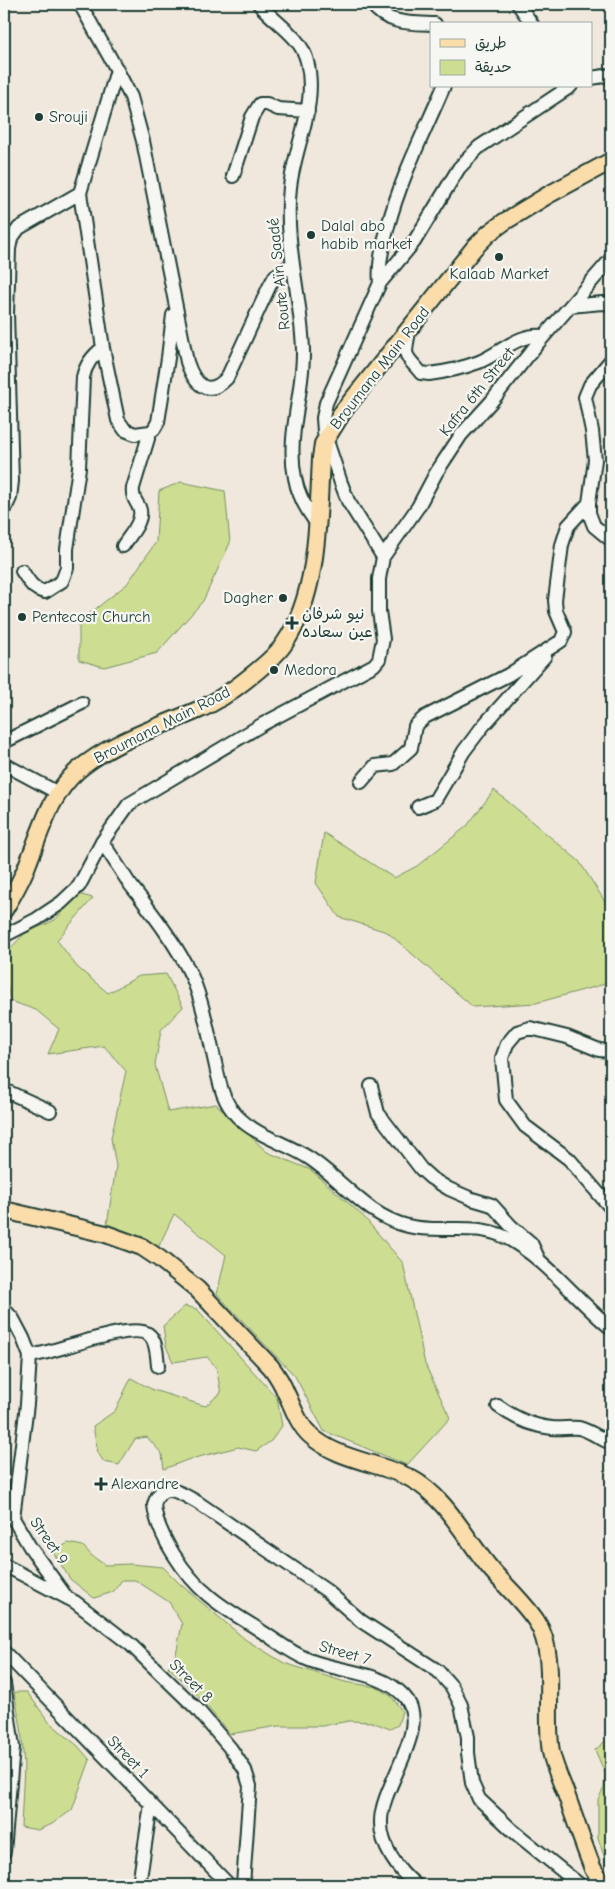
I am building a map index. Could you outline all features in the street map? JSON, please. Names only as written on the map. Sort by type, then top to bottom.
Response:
[{"type":"main road","name":"Broumana Main Road","points":[[4,910],[20,883],[44,821],[58,793],[76,772],[101,754],[129,739],[212,703],[272,659],[284,645],[301,610],[307,592],[318,525],[321,458],[326,440],[344,410],[461,263],[489,233],[548,195],[611,162]]},
{"type":"main road","points":[[4,1210],[106,1234],[142,1247],[160,1259],[197,1289],[271,1367],[280,1380],[303,1428],[310,1435],[333,1450],[412,1479],[445,1508],[489,1567],[525,1605],[538,1623],[548,1652],[548,1708],[551,1754],[593,1869],[607,1885]]},
{"type":"street","points":[[80,4],[130,97],[143,141],[187,362],[197,382],[205,388],[216,386],[226,378],[275,276],[291,265]]},
{"type":"street","name":"Route Aïn Saadé","points":[[259,4],[295,38],[305,54],[310,81],[311,94],[308,111],[290,188],[288,232],[303,352],[294,419],[292,460],[299,492],[305,506],[318,525]]},
{"type":"street","points":[[372,4],[377,11],[394,20],[430,23]]},
{"type":"street","points":[[518,4],[531,22]]},
{"type":"street","points":[[117,70],[80,193],[104,348],[121,426],[125,430],[136,434],[150,432]]},
{"type":"street","points":[[592,78],[611,75]]},
{"type":"street","points":[[380,283],[379,264],[391,215],[405,173],[443,88]]},
{"type":"street","points":[[4,936],[37,919],[61,903],[79,886],[102,842],[129,804],[263,724],[374,665],[379,659],[382,639],[379,612],[379,579],[384,558],[348,500],[326,440],[323,426],[326,403],[380,283],[414,242],[452,178],[468,156],[500,132],[568,88]]},
{"type":"street","points":[[233,176],[252,117],[260,104],[266,104],[278,110],[308,111]]},
{"type":"street","points":[[4,511],[10,498],[12,481],[6,314],[11,239],[19,228],[80,193]]},
{"type":"street","name":"Kafra 6th Street","points":[[384,558],[461,435],[491,402],[543,336],[611,259]]},
{"type":"street","points":[[123,546],[140,518],[140,508],[132,494],[150,432],[154,428],[160,413],[175,302]]},
{"type":"street","points":[[570,306],[611,304]]},
{"type":"street","points":[[410,329],[405,346],[406,355],[421,373],[429,374],[477,363],[523,337],[543,336]]},
{"type":"street","points":[[22,571],[32,586],[39,591],[45,592],[62,582],[66,573],[69,533],[78,468],[83,377],[88,363],[104,348]]},
{"type":"street","points":[[611,360],[590,385],[585,397],[592,431],[595,460],[589,513],[594,526],[611,540]]},
{"type":"street","points":[[361,782],[375,766],[393,764],[411,748],[415,726],[425,717],[508,675],[561,641],[565,632],[556,611],[555,600],[563,539],[571,521],[589,503]]},
{"type":"street","points":[[418,807],[435,800],[464,751],[483,726],[544,659],[550,648]]},
{"type":"street","points":[[4,742],[82,703]]},
{"type":"street","points":[[4,764],[58,793]]},
{"type":"street","points":[[102,842],[168,936],[193,979],[204,1015],[222,1096],[238,1117],[259,1132],[315,1162],[366,1206],[379,1214],[407,1226],[425,1229],[474,1229],[497,1234],[520,1246],[540,1262],[611,1328]]},
{"type":"street","points":[[611,1051],[599,1050],[567,1037],[530,1028],[517,1032],[507,1044],[502,1058],[506,1100],[525,1126],[569,1159],[611,1208]]},
{"type":"street","points":[[371,1086],[378,1113],[421,1169],[449,1190],[492,1204],[510,1226],[534,1247],[540,1262]]},
{"type":"street","points":[[4,1090],[50,1111]]},
{"type":"street","points":[[4,1309],[13,1319],[30,1356],[19,1477],[13,1518]]},
{"type":"street","points":[[30,1356],[120,1333],[141,1331],[148,1333],[154,1342],[158,1366]]},
{"type":"street","points":[[498,1406],[524,1421],[553,1429],[580,1428],[599,1439],[611,1443]]},
{"type":"street","name":"Street 7","points":[[416,1885],[398,1868],[389,1852],[381,1820],[389,1788],[405,1753],[412,1728],[411,1711],[405,1696],[388,1684],[371,1677],[310,1660],[285,1648],[206,1594],[184,1568],[159,1526],[154,1505],[158,1495],[163,1491],[177,1491],[197,1502],[327,1591],[361,1621],[438,1671],[452,1687],[461,1705],[468,1737],[472,1783],[479,1799],[526,1842],[580,1885]]},
{"type":"street","name":"Street 9","points":[[4,1503],[30,1546],[67,1598]]},
{"type":"street","name":"Street 8","points":[[4,1565],[27,1579],[67,1598],[144,1656],[196,1709],[231,1749],[245,1770],[250,1786],[243,1885]]},
{"type":"street","name":"Street 1","points":[[4,1652],[229,1885]]},
{"type":"street","points":[[4,1683],[11,1729],[4,1852]]},
{"type":"street","points":[[139,1885],[150,1804]]},
{"type":"green space","points":[[181,482],[225,491],[230,543],[203,601],[157,653],[104,667],[79,660],[79,622],[127,584],[156,542],[159,491]]},
{"type":"green space","points":[[494,790],[579,861],[611,911],[611,970],[605,984],[536,1003],[473,1007],[387,932],[339,917],[316,883],[324,833],[394,878],[417,866],[467,826]]},
{"type":"green space","points":[[78,894],[93,898],[57,940],[77,967],[108,993],[139,976],[166,974],[183,1007],[161,1030],[155,1065],[168,1112],[216,1104],[267,1152],[311,1170],[363,1216],[403,1263],[425,1364],[450,1418],[407,1465],[324,1431],[295,1376],[217,1294],[226,1255],[174,1214],[158,1248],[107,1225],[116,1166],[111,1138],[126,1071],[104,1046],[48,1054],[59,1029],[36,1010],[10,1001],[4,955],[24,934],[55,920]]},
{"type":"green space","points":[[185,1306],[197,1309],[277,1398],[282,1426],[271,1441],[256,1451],[238,1447],[187,1460],[164,1469],[162,1454],[147,1437],[135,1439],[119,1465],[104,1462],[98,1453],[93,1426],[115,1411],[131,1378],[153,1390],[205,1406],[221,1393],[216,1367],[207,1357],[173,1362],[166,1346],[163,1326]]},
{"type":"green space","points":[[68,1543],[83,1546],[92,1556],[105,1565],[131,1564],[163,1567],[180,1584],[246,1640],[284,1663],[345,1682],[376,1687],[391,1696],[402,1711],[398,1725],[390,1729],[372,1722],[349,1721],[322,1726],[278,1726],[230,1734],[194,1691],[168,1667],[176,1654],[182,1624],[169,1602],[135,1580],[122,1580],[113,1592],[94,1598],[70,1579],[53,1552]]},
{"type":"green space","points":[[14,1692],[27,1692],[49,1722],[78,1746],[90,1760],[72,1810],[52,1824],[38,1830],[21,1827],[24,1766],[21,1727]]},
{"type":"green space","points":[[611,1736],[611,1862],[607,1865],[598,1838],[598,1799],[604,1788],[605,1773],[595,1750]]},
{"type":"place","name":"Srouji","points":[[39,117]]},
{"type":"place","name":"Dalal abo habib market","points":[[311,235]]},
{"type":"place","name":"Kalaab Market","points":[[499,257]]},
{"type":"place","name":"Dagher","points":[[283,598]]},
{"type":"place","name":"Pentecost Church","points":[[22,617]]},
{"type":"place","name":"نيو شرفان عين سعاده","points":[[292,623]]},
{"type":"place","name":"Medora","points":[[274,670]]},
{"type":"place","name":"Alexandre","points":[[101,1484]]}]
